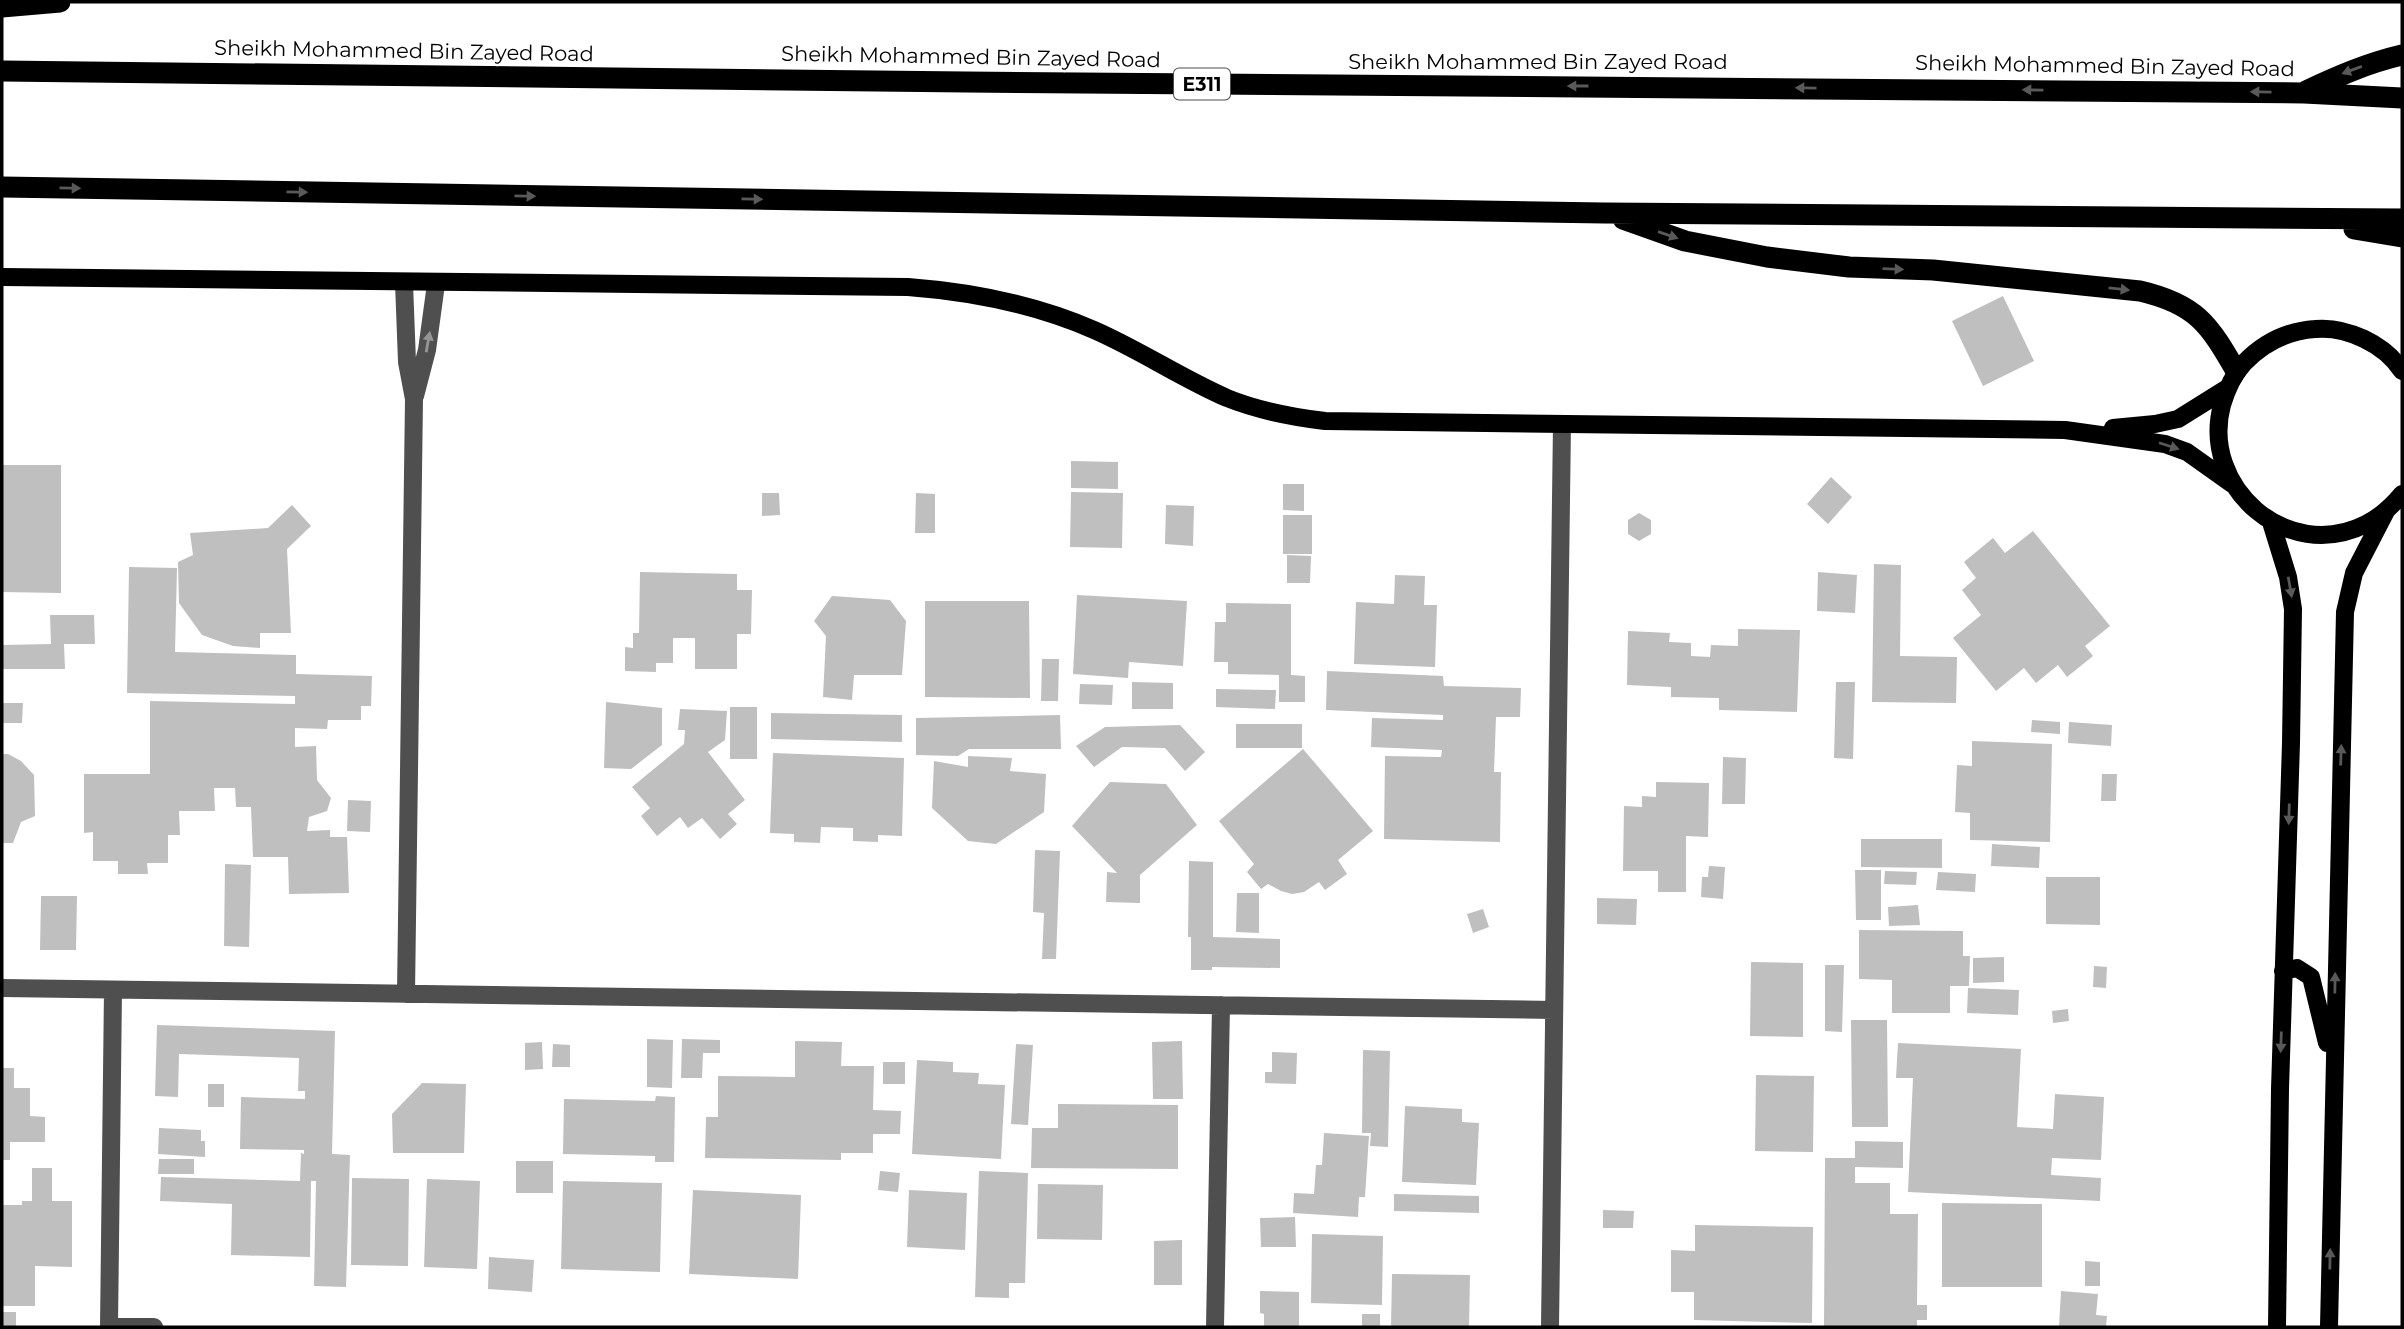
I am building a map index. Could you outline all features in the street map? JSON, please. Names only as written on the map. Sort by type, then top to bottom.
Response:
[{"type":"highway","points":[[2,7],[60,2]]},
{"type":"highway","points":[[2304,93],[2339,75],[2402,55]]},
{"type":"highway","name":"Sheikh Mohammed Bin Zayed Road","points":[[2,71],[2304,93],[2402,98]]},
{"type":"highway","points":[[2,187],[1604,213],[2402,219]]},
{"type":"highway","points":[[1604,213],[1685,241],[1766,257],[1849,267],[1933,270],[2140,291],[2162,296],[2183,305],[2201,318],[2217,338],[2231,380]]},
{"type":"highway","points":[[2301,219],[2402,237]]},
{"type":"main road","points":[[2,277],[946,290],[1022,304],[1059,316],[1095,330],[1227,397],[1275,413],[1325,421],[2078,431],[2167,422],[2190,413],[2231,380],[2258,349],[2285,334],[2316,328],[2346,332],[2375,344],[2402,371]]},
{"type":"main road","points":[[2231,380],[2218,421],[2220,454],[2232,484]]},
{"type":"main road","points":[[2078,431],[2154,441],[2176,447],[2197,458],[2232,484],[2249,505],[2271,522],[2294,531],[2318,535],[2342,533],[2365,525],[2395,504]]},
{"type":"main road","points":[[2329,1327],[2345,612],[2354,573],[2395,504]]},
{"type":"main road","points":[[2271,522],[2288,577],[2293,609],[2277,1327]]},
{"type":"main road","points":[[2283,971],[2297,968],[2311,977],[2333,1073]]},
{"type":"street","points":[[404,283],[407,362],[414,399],[406,995]]},
{"type":"street","points":[[414,399],[427,350],[436,284]]},
{"type":"street","points":[[1550,1327],[1562,424]]},
{"type":"street","points":[[2,988],[1554,1010]]},
{"type":"street","points":[[113,990],[109,1327],[154,1327]]},
{"type":"street","points":[[1215,1327],[1222,1005]]},
{"type":"building","points":[[2003,296],[2034,361],[1983,386],[1952,321]]},
{"type":"building","points":[[1071,461],[1118,462],[1118,489],[1071,488]]},
{"type":"building","points":[[2,465],[61,465],[61,593],[2,592]]},
{"type":"building","points":[[1831,477],[1852,497],[1828,524],[1807,504]]},
{"type":"building","points":[[1283,484],[1304,484],[1304,511],[1283,510]]},
{"type":"building","points":[[1071,492],[1123,493],[1122,548],[1070,547]]},
{"type":"building","points":[[762,493],[779,493],[780,515],[762,516]]},
{"type":"building","points":[[916,493],[935,494],[935,533],[915,533]]},
{"type":"building","points":[[292,505],[311,526],[287,549],[291,633],[260,633],[260,648],[233,646],[202,635],[179,603],[178,562],[193,555],[190,533],[268,528]]},
{"type":"building","points":[[1166,505],[1194,506],[1193,546],[1165,544]]},
{"type":"building","points":[[1639,513],[1651,520],[1651,534],[1639,541],[1628,534],[1628,520]]},
{"type":"building","points":[[1283,515],[1312,515],[1312,554],[1283,554]]},
{"type":"building","points":[[2033,531],[2110,626],[2085,646],[2093,656],[2067,677],[2058,665],[2036,683],[2024,668],[1996,691],[1953,638],[1981,615],[1962,590],[1976,578],[1964,562],[1993,538],[2005,553]]},
{"type":"building","points":[[1287,555],[1311,556],[1310,583],[1287,583]]},
{"type":"building","points":[[1874,564],[1901,565],[1900,656],[1957,657],[1956,703],[1872,702]]},
{"type":"building","points":[[129,567],[177,568],[175,652],[296,655],[296,674],[372,676],[371,706],[361,706],[361,720],[328,720],[327,729],[295,728],[295,747],[316,746],[317,780],[331,798],[327,811],[309,817],[307,831],[330,830],[330,837],[347,837],[349,893],[289,894],[288,857],[253,857],[251,807],[236,807],[235,788],[214,788],[215,811],[179,811],[180,835],[168,835],[168,863],[147,863],[148,874],[118,874],[118,861],[93,861],[93,832],[84,833],[84,774],[150,774],[150,701],[295,704],[295,696],[127,693]]},
{"type":"building","points":[[640,572],[737,574],[737,590],[752,590],[751,634],[737,634],[737,669],[695,669],[695,638],[673,638],[673,663],[656,663],[656,672],[625,671],[625,647],[633,648],[633,633],[639,633]]},
{"type":"building","points":[[1818,572],[1857,575],[1855,613],[1817,611]]},
{"type":"building","points":[[1395,575],[1425,576],[1424,605],[1437,605],[1435,667],[1354,664],[1356,602],[1394,604]]},
{"type":"building","points":[[1077,595],[1187,601],[1183,666],[1129,662],[1128,678],[1073,674]]},
{"type":"building","points":[[832,596],[890,600],[906,621],[902,675],[854,675],[852,700],[823,697],[826,636],[814,621]]},
{"type":"building","points":[[925,601],[1029,601],[1030,698],[925,697]]},
{"type":"building","points":[[1226,603],[1291,604],[1291,675],[1305,676],[1305,702],[1279,702],[1279,675],[1228,674],[1228,662],[1214,662],[1215,622],[1226,622]]},
{"type":"building","points":[[50,615],[94,615],[95,644],[64,644],[65,669],[2,669],[2,645],[51,644]]},
{"type":"building","points":[[1738,629],[1800,630],[1797,712],[1719,710],[1719,698],[1671,697],[1671,687],[1627,685],[1628,631],[1670,633],[1669,642],[1691,643],[1691,656],[1710,657],[1711,645],[1738,646]]},
{"type":"building","points":[[1042,659],[1059,659],[1058,701],[1041,701]]},
{"type":"building","points":[[1327,671],[1443,676],[1444,686],[1521,688],[1520,717],[1496,717],[1494,772],[1501,772],[1500,842],[1384,839],[1385,756],[1441,757],[1442,750],[1371,747],[1372,718],[1443,720],[1443,715],[1326,710]]},
{"type":"building","points":[[1132,682],[1173,683],[1173,709],[1132,709]]},
{"type":"building","points":[[1836,682],[1855,682],[1853,759],[1834,758]]},
{"type":"building","points":[[1080,684],[1113,685],[1112,705],[1079,704]]},
{"type":"building","points":[[1216,689],[1276,690],[1275,709],[1216,707]]},
{"type":"building","points":[[606,702],[662,708],[662,745],[631,769],[604,768]]},
{"type":"building","points":[[2,703],[23,703],[22,723],[2,723]]},
{"type":"building","points":[[730,707],[757,707],[757,759],[730,759]]},
{"type":"building","points":[[680,709],[727,711],[725,740],[708,752],[745,800],[728,814],[737,824],[720,839],[702,818],[688,828],[680,817],[657,836],[641,816],[650,808],[632,787],[684,744],[685,730],[678,730]]},
{"type":"building","points":[[771,713],[902,715],[902,742],[771,739]]},
{"type":"building","points":[[1060,715],[1061,749],[969,749],[958,756],[916,755],[916,718]]},
{"type":"building","points":[[2032,720],[2060,722],[2060,734],[2031,732]]},
{"type":"building","points":[[2069,722],[2112,725],[2111,746],[2068,743]]},
{"type":"building","points":[[1236,724],[1302,724],[1302,748],[1236,748]]},
{"type":"building","points":[[1180,725],[1205,752],[1185,771],[1165,748],[1122,747],[1094,767],[1076,746],[1105,727]]},
{"type":"building","points":[[1972,741],[2052,744],[2050,842],[1970,840],[1970,813],[1955,812],[1957,765],[1972,766]]},
{"type":"building","points":[[1303,749],[1373,831],[1338,860],[1347,874],[1325,890],[1319,882],[1304,892],[1292,894],[1268,884],[1261,889],[1247,872],[1254,864],[1219,821]]},
{"type":"building","points":[[773,753],[904,758],[902,836],[878,835],[878,842],[853,841],[853,828],[821,827],[820,843],[794,842],[794,834],[770,833]]},
{"type":"building","points":[[2,754],[21,761],[34,775],[35,816],[21,822],[13,843],[2,843]]},
{"type":"building","points":[[968,756],[1012,758],[1010,771],[1046,774],[1044,812],[996,844],[968,841],[932,808],[934,761],[968,767]]},
{"type":"building","points":[[1723,757],[1746,758],[1745,804],[1722,804]]},
{"type":"building","points":[[2102,774],[2117,774],[2116,801],[2101,801]]},
{"type":"building","points":[[1110,782],[1166,784],[1197,825],[1140,875],[1140,903],[1106,902],[1107,872],[1117,873],[1072,826]]},
{"type":"building","points":[[1656,782],[1709,783],[1708,837],[1686,836],[1686,892],[1658,892],[1658,871],[1623,871],[1624,806],[1642,807],[1642,796],[1656,797]]},
{"type":"building","points":[[348,800],[371,801],[370,832],[347,831]]},
{"type":"building","points":[[1861,839],[1942,839],[1942,868],[1861,867]]},
{"type":"building","points":[[1992,844],[2040,847],[2039,868],[1991,866]]},
{"type":"building","points":[[1035,850],[1060,851],[1056,959],[1042,959],[1044,913],[1033,912]]},
{"type":"building","points":[[1189,861],[1213,862],[1213,937],[1280,939],[1280,968],[1212,967],[1212,970],[1191,970],[1191,937],[1188,937]]},
{"type":"building","points":[[225,864],[251,865],[249,947],[224,946]]},
{"type":"building","points":[[1709,866],[1725,867],[1723,899],[1701,897],[1702,877],[1708,877]]},
{"type":"building","points":[[1855,870],[1881,870],[1881,920],[1856,920]]},
{"type":"building","points":[[1885,871],[1917,872],[1916,885],[1884,884]]},
{"type":"building","points":[[1938,872],[1976,874],[1975,892],[1936,890]]},
{"type":"building","points":[[2046,877],[2100,877],[2100,925],[2046,924]]},
{"type":"building","points":[[1237,893],[1259,893],[1259,933],[1236,932]]},
{"type":"building","points":[[41,896],[77,896],[76,950],[40,950]]},
{"type":"building","points":[[1597,898],[1637,899],[1636,925],[1597,924]]},
{"type":"building","points":[[1918,905],[1920,925],[1889,926],[1888,907]]},
{"type":"building","points":[[1483,909],[1489,927],[1473,933],[1467,914]]},
{"type":"building","points":[[1859,930],[1963,931],[1963,956],[1970,956],[1969,986],[1950,986],[1950,1013],[1892,1013],[1892,980],[1859,979]]},
{"type":"building","points":[[2004,957],[2004,982],[1973,983],[1973,958]]},
{"type":"building","points":[[1751,962],[1803,963],[1803,1037],[1750,1036]]},
{"type":"building","points":[[1825,965],[1844,965],[1842,1032],[1825,1031]]},
{"type":"building","points":[[2094,966],[2107,967],[2106,988],[2093,987]]},
{"type":"building","points":[[1968,988],[2019,990],[2018,1015],[1967,1013]]},
{"type":"building","points":[[2068,1009],[2069,1021],[2053,1023],[2052,1011]]},
{"type":"building","points":[[1851,1020],[1887,1020],[1888,1127],[1852,1127]]},
{"type":"building","points":[[157,1025],[335,1031],[332,1154],[350,1155],[346,1287],[314,1286],[316,1181],[311,1181],[310,1257],[231,1255],[232,1204],[160,1201],[161,1177],[300,1181],[301,1153],[304,1154],[304,1150],[240,1149],[241,1097],[305,1099],[305,1091],[298,1091],[299,1058],[179,1054],[178,1097],[155,1096]]},
{"type":"building","points":[[647,1039],[673,1040],[672,1088],[647,1087]]},
{"type":"building","points":[[682,1039],[720,1040],[720,1053],[703,1053],[702,1078],[681,1078]]},
{"type":"building","points":[[795,1041],[842,1042],[841,1066],[874,1066],[873,1110],[901,1111],[900,1134],[873,1134],[873,1153],[841,1153],[841,1160],[705,1158],[706,1117],[718,1117],[718,1076],[795,1077]]},
{"type":"building","points":[[1182,1041],[1183,1099],[1153,1099],[1152,1042]]},
{"type":"building","points":[[542,1042],[543,1069],[525,1070],[525,1043]]},
{"type":"building","points":[[1898,1043],[2021,1049],[2017,1127],[2053,1129],[2055,1094],[2104,1097],[2101,1160],[2052,1158],[2051,1175],[2101,1178],[2100,1201],[1908,1192],[1913,1078],[1896,1078]]},
{"type":"building","points":[[553,1044],[570,1045],[570,1067],[552,1067]]},
{"type":"building","points":[[1016,1044],[1033,1045],[1028,1125],[1011,1124]]},
{"type":"building","points":[[1363,1050],[1390,1051],[1388,1147],[1370,1146],[1371,1133],[1362,1133]]},
{"type":"building","points":[[1272,1052],[1297,1053],[1296,1084],[1265,1083],[1265,1072],[1272,1072]]},
{"type":"building","points":[[917,1060],[953,1062],[953,1072],[979,1073],[978,1084],[1005,1085],[1001,1159],[912,1154]]},
{"type":"building","points":[[883,1062],[905,1062],[905,1084],[883,1084]]},
{"type":"building","points":[[2,1068],[14,1068],[14,1088],[30,1088],[30,1116],[45,1117],[45,1142],[10,1142],[10,1160],[2,1160]]},
{"type":"building","points":[[1756,1075],[1814,1076],[1813,1152],[1755,1151]]},
{"type":"building","points":[[422,1083],[466,1084],[464,1153],[393,1153],[392,1114]]},
{"type":"building","points":[[208,1084],[224,1084],[224,1107],[208,1107]]},
{"type":"building","points":[[656,1096],[675,1097],[674,1162],[655,1162],[655,1156],[563,1154],[564,1099],[655,1101]]},
{"type":"building","points":[[1058,1104],[1178,1105],[1178,1169],[1031,1168],[1032,1128],[1058,1128]]},
{"type":"building","points":[[1405,1106],[1462,1109],[1462,1122],[1479,1123],[1476,1185],[1402,1182]]},
{"type":"building","points":[[159,1128],[201,1130],[201,1141],[205,1141],[205,1157],[158,1154]]},
{"type":"building","points":[[1324,1133],[1369,1136],[1365,1197],[1359,1197],[1358,1217],[1293,1213],[1294,1193],[1314,1194],[1316,1165],[1322,1165]]},
{"type":"building","points":[[1855,1141],[1903,1142],[1903,1168],[1855,1167],[1855,1183],[1890,1183],[1890,1214],[1918,1214],[1917,1305],[1927,1305],[1927,1320],[1917,1320],[1917,1327],[1824,1327],[1825,1158],[1855,1158]]},
{"type":"building","points":[[159,1159],[194,1159],[194,1174],[158,1174]]},
{"type":"building","points":[[516,1161],[553,1161],[553,1193],[516,1193]]},
{"type":"building","points":[[32,1168],[52,1168],[52,1201],[72,1201],[72,1267],[35,1266],[35,1306],[2,1306],[2,1205],[22,1205],[22,1201],[32,1201]]},
{"type":"building","points":[[880,1171],[900,1173],[898,1192],[878,1190]]},
{"type":"building","points":[[979,1171],[1028,1173],[1025,1283],[1009,1283],[1009,1298],[975,1297]]},
{"type":"building","points":[[352,1178],[409,1179],[408,1266],[351,1265]]},
{"type":"building","points":[[427,1179],[480,1181],[477,1269],[424,1267]]},
{"type":"building","points":[[563,1181],[662,1183],[660,1272],[561,1269]]},
{"type":"building","points":[[1038,1184],[1103,1185],[1102,1240],[1037,1239]]},
{"type":"building","points":[[693,1190],[801,1195],[798,1279],[689,1274]]},
{"type":"building","points":[[909,1190],[967,1193],[965,1250],[907,1247]]},
{"type":"building","points":[[1394,1194],[1479,1196],[1479,1213],[1394,1211]]},
{"type":"building","points":[[1942,1203],[2042,1204],[2042,1287],[1942,1287]]},
{"type":"building","points":[[1603,1210],[1634,1211],[1633,1228],[1603,1228]]},
{"type":"building","points":[[1295,1217],[1296,1247],[1261,1247],[1260,1218]]},
{"type":"building","points":[[1695,1225],[1813,1227],[1812,1323],[1694,1320],[1694,1292],[1671,1292],[1671,1250],[1695,1251]]},
{"type":"building","points":[[1312,1234],[1383,1236],[1382,1305],[1311,1303]]},
{"type":"building","points":[[1182,1240],[1182,1285],[1154,1285],[1154,1241]]},
{"type":"building","points":[[489,1257],[534,1260],[532,1292],[488,1289]]},
{"type":"building","points":[[2085,1261],[2100,1262],[2100,1286],[2085,1286]]},
{"type":"building","points":[[1392,1274],[1470,1275],[1469,1327],[1391,1327]]},
{"type":"building","points":[[1260,1291],[1299,1292],[1299,1327],[1264,1327],[1264,1314],[1260,1313]]},
{"type":"building","points":[[2061,1291],[2098,1294],[2096,1315],[2107,1316],[2106,1327],[2059,1327]]},
{"type":"building","points":[[2,1312],[16,1312],[16,1327],[2,1327]]},
{"type":"building","points":[[1362,1314],[1380,1314],[1380,1327],[1362,1327]]}]
